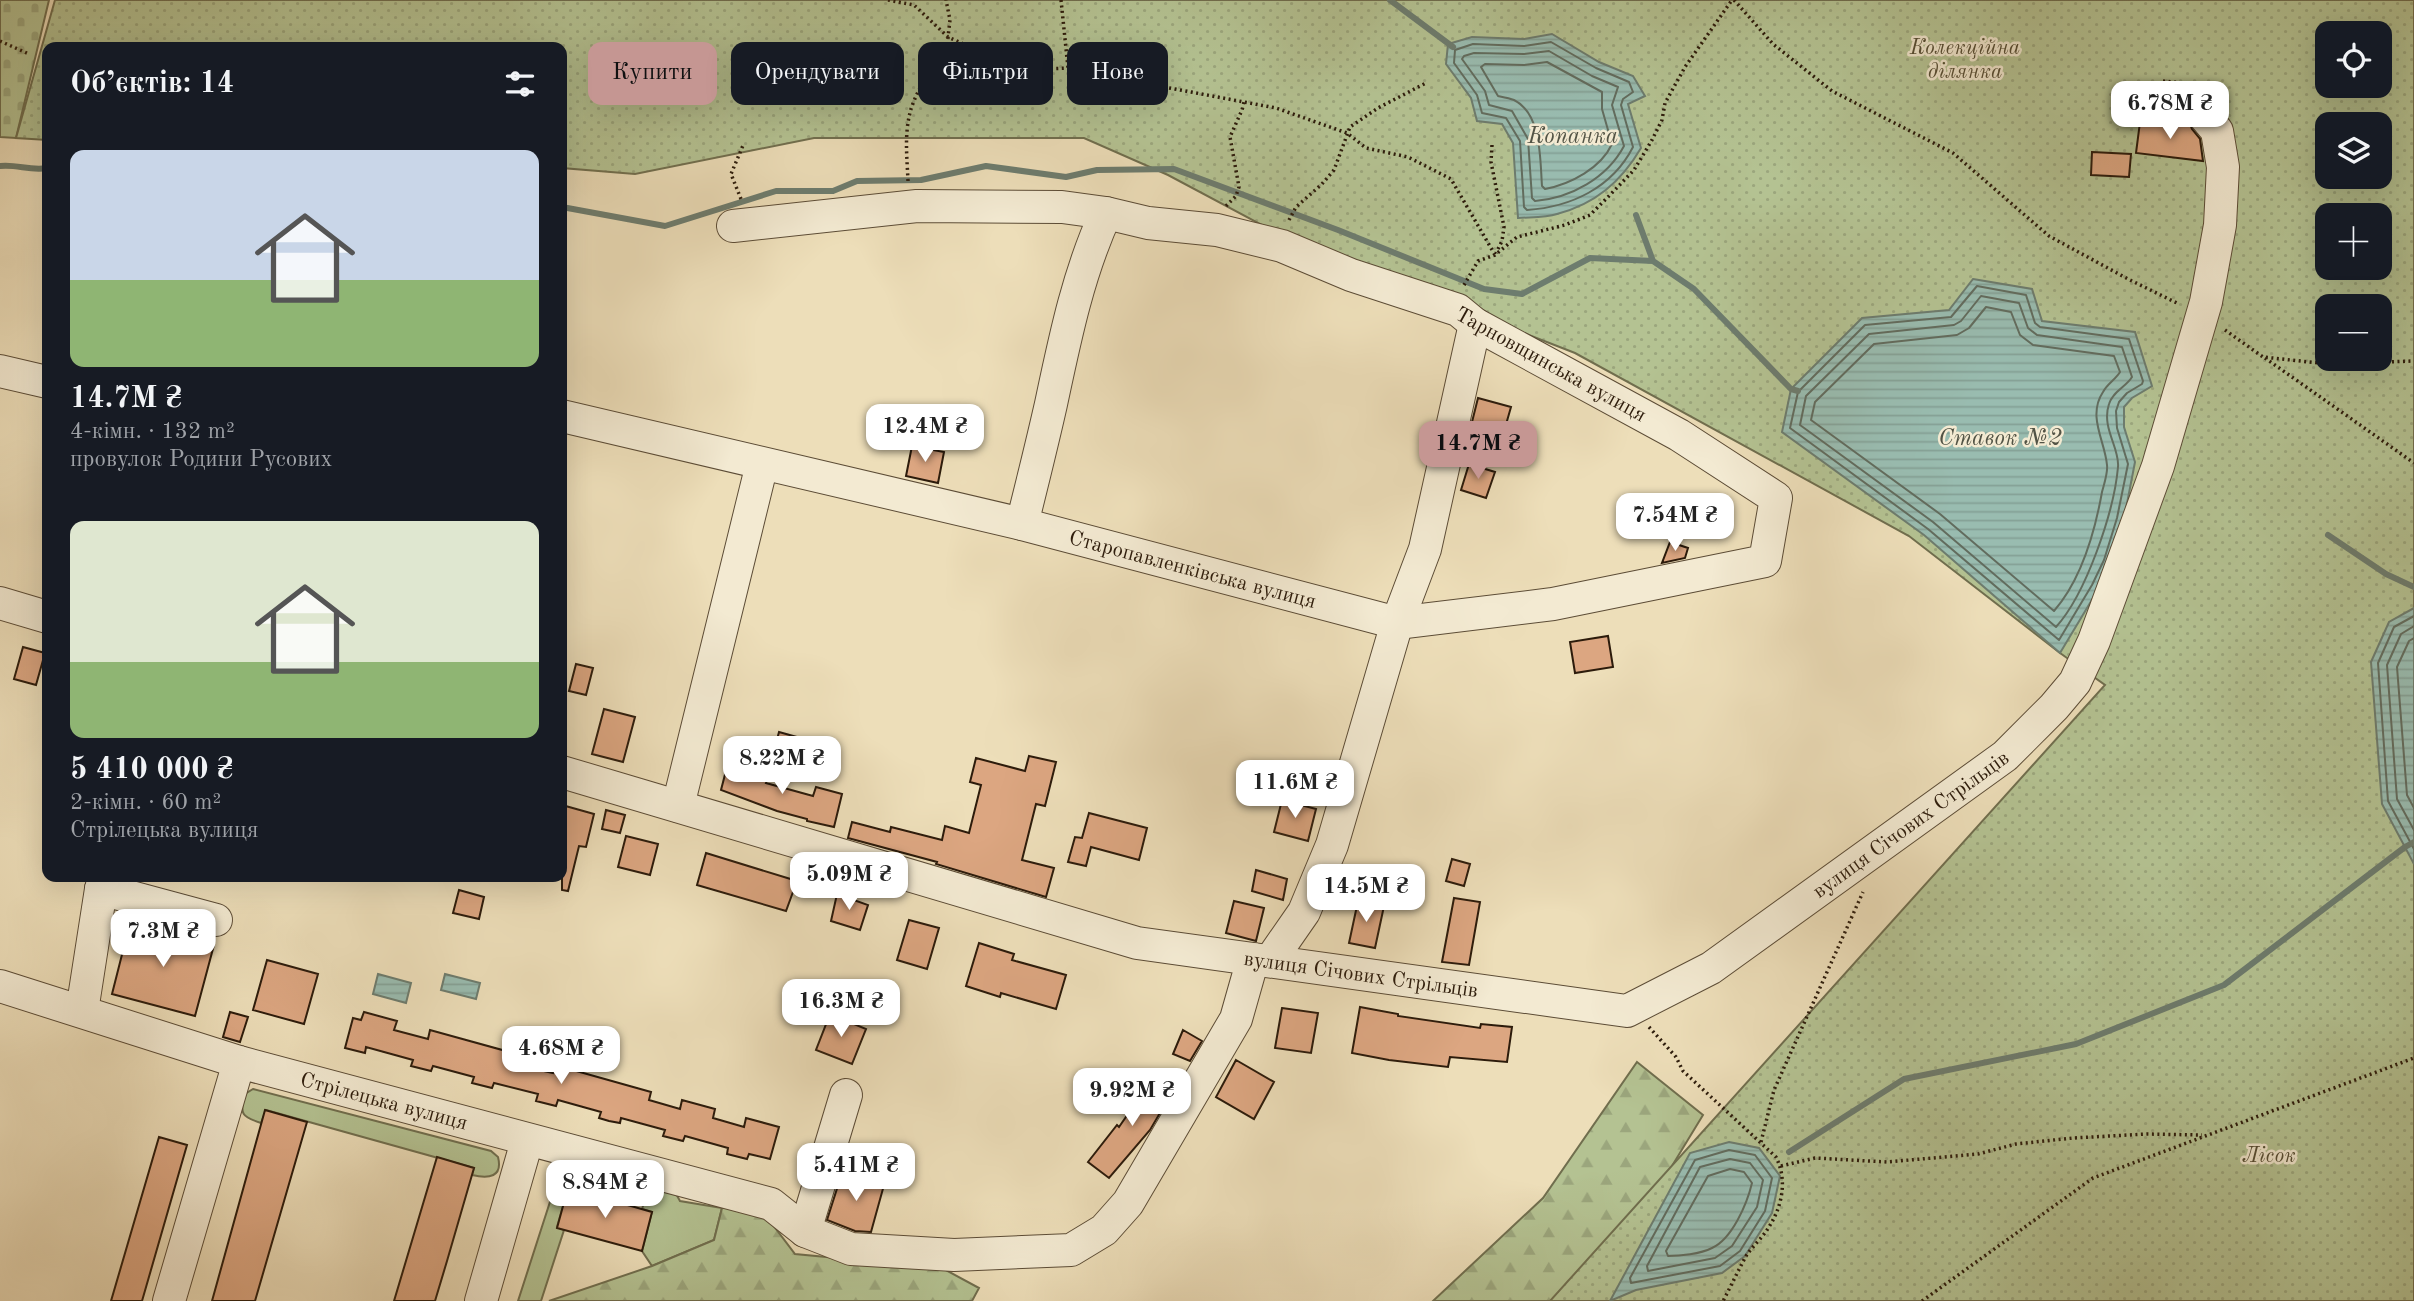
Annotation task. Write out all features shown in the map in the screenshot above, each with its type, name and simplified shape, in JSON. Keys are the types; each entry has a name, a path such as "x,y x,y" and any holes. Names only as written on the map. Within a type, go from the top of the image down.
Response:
{"street":[{"name":"вулиця Січових Стрільців","path":"567,773 1137,943 1627,1011 1711,968 2005,756 2075,682 2094,641 2158,467 2203,315 2220,225 2223,167 2217,131 2197,109"},
{"name":"Тарновщинська вулиця","path":"737,212 917,206 1062,207 1106,213 1148,223 1217,230 1282,246 1351,275 1458,310 1475,324 1679,435 1776,498"},
{"path":"1022,524 1074,299 1091,244 1106,213"},
{"path":"846,1096 806,1231 851,1249 954,1255 1071,1250 1104,1230 1128,1203 1236,1019 1262,960 1304,912 1332,845 1397,623 1425,549 1475,324"},
{"path":"0,371 42,381"},
{"name":"Старопавленківська вулиця","path":"567,417 1022,524 1397,623 1553,604 1765,561 1776,498"},
{"path":"678,806 762,464"},
{"path":"0,603 42,616"},
{"path":"82,1012 103,883 216,920"},
{"name":"Стрілецька вулиця","path":"0,986 239,1062 771,1204 806,1231"},
{"path":"169,1301 239,1062"},
{"path":"481,1301 527,1140"}],"path":[{"path":"888,0 914,5 948,37 981,52 1044,69 1067,68"},
{"path":"908,177 905,134 911,107 926,79 942,64 949,50 950,20 946,0"},
{"path":"1061,0 1067,58"},
{"path":"1464,286 1478,261 1495,255 1517,237 1590,215 1634,170 1662,120 1665,103 1685,67 1733,0 1773,44 1832,91 1953,153 2049,236 2128,279 2203,315 2414,463"},
{"path":"0,41 29,54"},
{"path":"2163,81 2182,83 2197,109"},
{"path":"1289,220 1296,207 1334,170 1350,127 1378,108 1426,83"},
{"path":"1168,88 1276,108 1347,133 1366,148 1408,157 1451,179 1495,255"},
{"path":"1236,196 1239,187 1230,137 1244,102"},
{"path":"737,212 731,174 744,143"},
{"path":"1492,145 1491,162 1504,227 1502,241 1495,255"},
{"path":"2263,357 2328,364 2414,361"},
{"path":"1761,1142 1774,1090 1863,891"},
{"path":"1627,1011 1652,1030 1676,1057 1683,1071 1761,1142 1781,1166 1784,1187 1778,1208 1768,1230 1748,1254 1723,1301"},
{"path":"1922,1301 2092,1178 2414,1058"},
{"path":"1781,1166 1815,1158 1887,1162 1978,1154 2016,1144 2073,1138 2147,1134 2206,1135"}],"green space":[{"path":"0,0 49,0 16,138 0,137"},
{"path":"55,0 2414,0 2414,1301 1550,1301 2105,685 1909,536 1575,353 1305,248 1168,175 1084,138 814,138 635,174 567,168 567,42 43,42"},
{"path":"42,46 42,140 16,138"},
{"path":"1637,1062 1703,1115 1587,1301 1433,1301 1543,1198"},
{"path":"253,1089 491,1151 498,1157 498,1169 489,1176 472,1175 474,1168 266,1110 261,1123 250,1119 242,1110 245,1094"},
{"path":"577,1169 584,1173 587,1179 586,1193 568,1189 557,1227 564,1230 541,1301 518,1301 558,1177 565,1170"},
{"path":"664,1188 675,1192 680,1201 722,1208 714,1240 652,1266 642,1251 652,1212 642,1209 649,1194"},
{"path":"771,1204 767,1217 795,1254 942,1268 979,1288 972,1301 549,1301 652,1266 714,1240 722,1208"}],"water":[{"name":"Копанка","path":"1552,34 1599,62 1633,76 1645,96 1628,104 1641,148 1616,181 1595,198 1571,210 1552,215 1518,218 1513,143 1502,124 1477,121 1471,98 1446,64 1448,44 1472,37 1524,39"},
{"name":"Ставок №2","path":"1973,279 2032,289 2042,321 2135,332 2152,386 2132,398 2124,407 2124,427 2135,462 2124,519 2099,588 2060,653 1924,535 1782,432 1791,389 1862,318 1949,310"},
{"path":"2414,608 2414,864 2382,804 2371,662 2389,622"},
{"path":"378,974 411,983 406,1003 373,994"},
{"path":"445,974 480,983 476,999 441,990"},
{"path":"1729,1142 1759,1148 1780,1176 1772,1213 1745,1256 1722,1273 1636,1290 1610,1301 1690,1153"}],"building":[{"path":"2176,118 2188,119 2200,139 2203,161 2136,153 2140,122 2175,126"},
{"path":"2092,152 2131,154 2129,177 2091,175"},
{"path":"1478,398 1511,407 1503,435 1471,426"},
{"path":"912,446 944,452 938,483 906,476"},
{"path":"1469,464 1495,472 1486,498 1461,490"},
{"path":"1670,542 1688,548 1685,558 1662,563"},
{"path":"1608,636 1613,667 1575,673 1570,642"},
{"path":"23,647 42,652 36,685 14,679"},
{"path":"576,664 593,668 586,695 569,691"},
{"path":"604,709 635,717 623,762 592,754"},
{"path":"779,732 811,741 806,760 774,751"},
{"path":"1029,756 1056,762 1045,806 1036,804 1022,860 1054,868 1046,897 936,864 937,862 848,838 852,822 890,832 891,827 942,840 945,826 969,833 981,785 970,782 976,758 1025,771"},
{"path":"728,763 769,776 766,783 813,796 816,787 842,794 834,827 807,821 721,790"},
{"path":"1282,800 1316,809 1308,841 1274,832"},
{"path":"567,806 594,814 586,847 579,846 568,891 562,890 562,882 567,882"},
{"path":"606,810 625,815 620,833 602,829"},
{"path":"1089,813 1147,828 1139,860 1091,847 1086,866 1068,862 1075,837 1082,838"},
{"path":"626,836 658,844 650,875 618,867"},
{"path":"706,853 797,881 786,911 697,885"},
{"path":"1452,859 1470,864 1464,886 1446,881"},
{"path":"1256,870 1287,879 1283,900 1252,891"},
{"path":"459,890 484,897 479,919 453,913"},
{"path":"837,894 868,905 860,930 831,921"},
{"path":"1454,898 1480,902 1469,965 1442,962"},
{"path":"1234,901 1264,908 1256,941 1226,933"},
{"path":"1358,901 1384,906 1375,948 1349,943"},
{"path":"909,920 939,928 927,969 897,960"},
{"path":"130,923 214,945 195,1016 112,994"},
{"path":"979,943 1014,954 1012,960 1066,975 1056,1009 1001,993 1000,997 966,986"},
{"path":"267,960 318,974 304,1024 253,1010"},
{"path":"1360,1007 1398,1016 1480,1028 1481,1024 1512,1027 1507,1062 1450,1057 1448,1067 1352,1053"},
{"path":"1282,1008 1318,1013 1311,1053 1275,1048"},
{"path":"230,1012 248,1017 240,1042 223,1037"},
{"path":"364,1012 397,1021 394,1030 428,1039 430,1030 524,1056 521,1066 553,1073 555,1065 651,1092 649,1100 680,1109 682,1100 715,1109 713,1118 744,1127 746,1118 779,1127 770,1159 749,1154 747,1159 727,1154 728,1148 685,1136 683,1141 663,1136 665,1130 621,1118 620,1123 609,1121 599,1118 601,1112 558,1100 556,1106 536,1101 538,1094 494,1083 492,1088 472,1083 474,1077 433,1066 431,1071 411,1066 413,1060 366,1047 365,1053 345,1048 353,1018 361,1020"},
{"path":"830,1014 866,1029 852,1064 816,1050"},
{"path":"1183,1030 1202,1041 1190,1061 1173,1054"},
{"path":"1236,1060 1274,1082 1254,1119 1216,1097"},
{"path":"1155,1075 1174,1089 1150,1130 1109,1178 1088,1162 1117,1125 1119,1127"},
{"path":"265,1110 307,1122 255,1301 212,1301"},
{"path":"159,1137 187,1145 142,1301 111,1301"},
{"path":"437,1157 474,1168 447,1261 435,1301 394,1301"},
{"path":"842,1173 884,1185 871,1232 855,1231 827,1220"},
{"path":"568,1188 652,1212 642,1251 557,1228"}],"waterway":[{"path":"1390,0 1453,47"},
{"path":"0,166 42,168"},
{"path":"567,208 665,226 776,191 833,191 857,181 921,180 986,166 1066,177 1097,170 1174,169 1338,230 1484,289 1522,294 1590,258 1653,261 1694,289 1791,389 1798,391"},
{"path":"1636,215 1653,261"},
{"path":"2328,535 2386,574 2414,587"},
{"path":"1789,1152 1904,1079 2076,1044 2224,985 2414,842"}],"park label":[{"name":"Колекційна ділянка","path":"1965,59"},
{"name":"Лісок","path":"2269,1155"}]}
